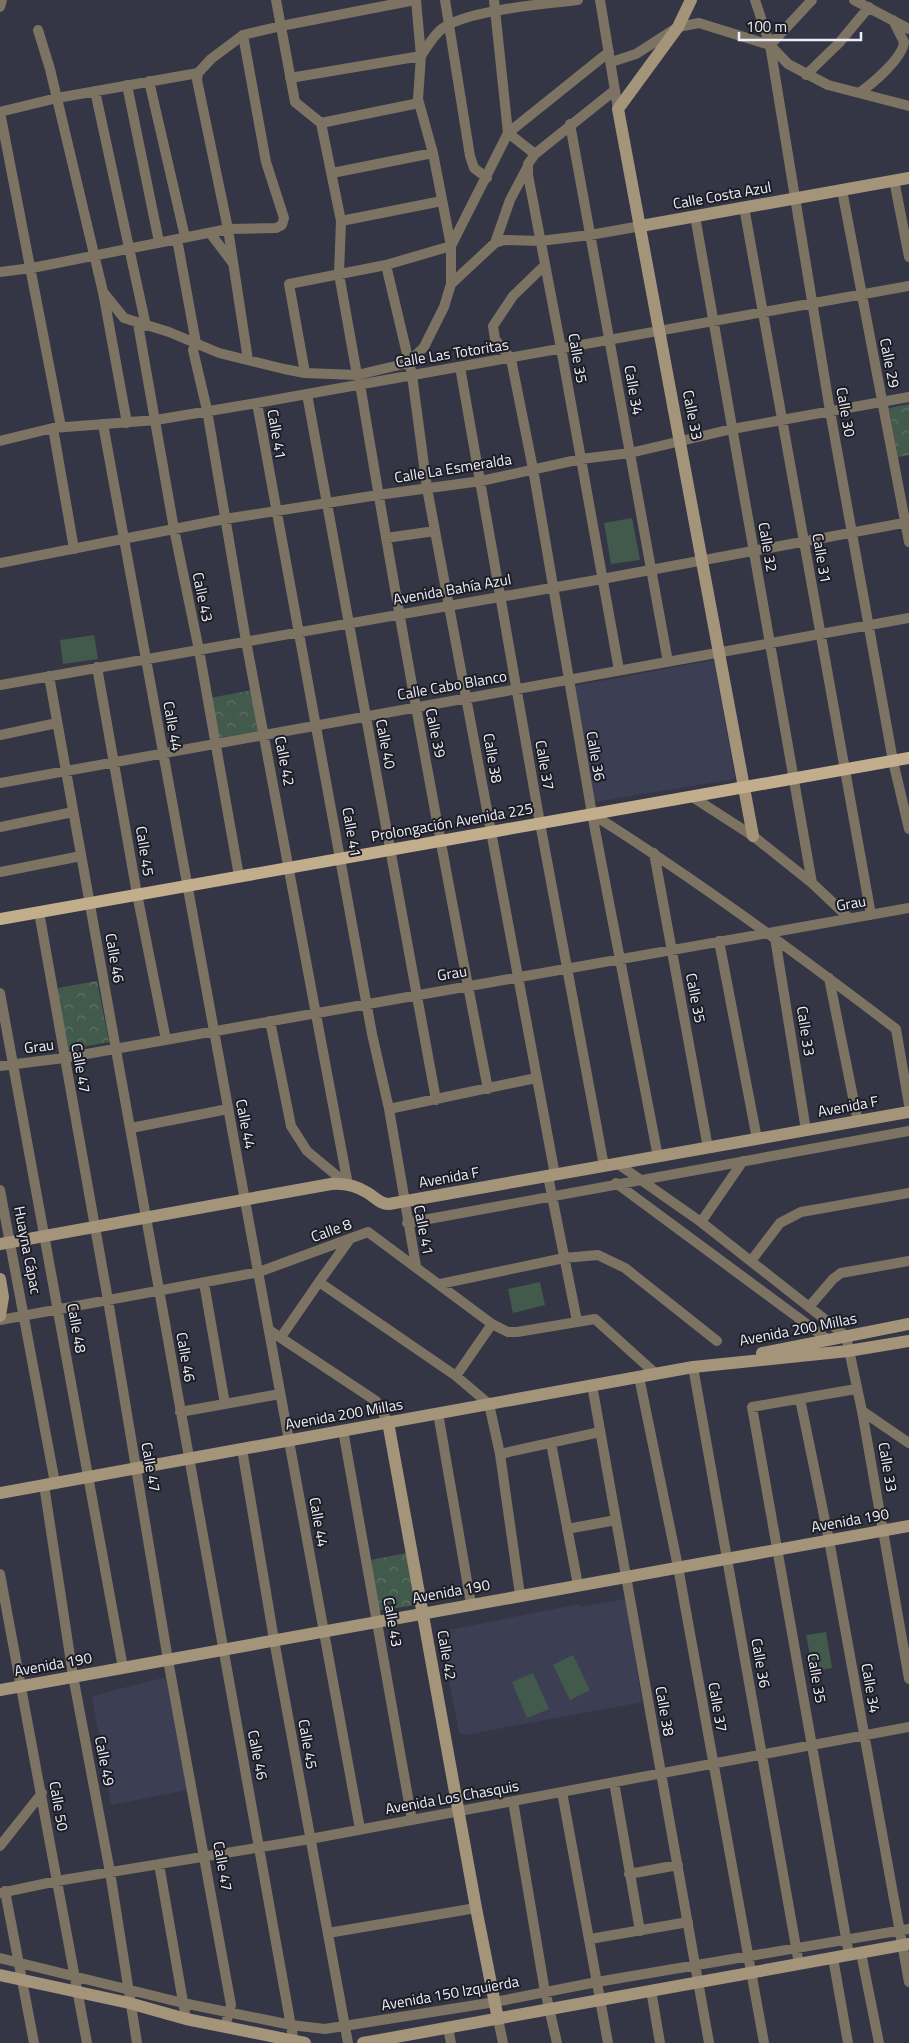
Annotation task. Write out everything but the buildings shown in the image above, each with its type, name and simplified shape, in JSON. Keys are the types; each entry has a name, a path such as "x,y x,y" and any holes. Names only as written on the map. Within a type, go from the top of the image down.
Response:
{"main road":[{"name":"Prolongación Avenida 225","path":"0,919 288,866 909,758"}],"street":[{"path":"0,8 2,0"},
{"path":"276,0 295,102 321,123 419,104"},
{"path":"74,550 32,268 0,112 57,98 198,73 211,59 243,35 415,0 421,56 419,104 433,153 450,246 451,284 444,307 424,347 408,363 358,379 305,373 219,354 196,343 124,318 103,292"},
{"path":"445,0 470,156 474,168 487,178"},
{"path":"494,0 508,133 535,154"},
{"path":"290,78 421,56 441,29 456,20 540,2 578,0"},
{"name":"Calle 33","path":"600,0 618,109 682,442 718,653 753,836"},
{"path":"618,109 678,27 691,0"},
{"name":"Calle 30","path":"755,0 770,45 830,411 893,761 909,829"},
{"path":"770,45 812,0"},
{"path":"854,0 909,29"},
{"path":"806,75 839,42 869,7"},
{"path":"859,94 877,81 906,48 903,38 892,20"},
{"path":"305,373 289,284 386,265 450,246 487,178 508,133 610,57 636,54 678,27 699,23 770,45 788,64 828,85 909,106"},
{"path":"38,30 57,98 103,292 127,423"},
{"path":"0,272 32,268 228,229 276,228 282,225 284,218 266,162 243,35"},
{"path":"198,73 228,229 248,360"},
{"name":"Calle 42","path":"149,81 181,238 196,343 193,350 207,410 246,641 348,1185"},
{"path":"126,85 159,242"},
{"path":"451,284 496,243 510,200 535,154 570,124 615,90"},
{"name":"Calle 43","path":"95,91 130,248 174,529 199,650 214,744 239,876"},
{"name":"Calle 39","path":"321,123 341,221 339,274 415,706 430,774 439,841 488,1088"},
{"name":"Calle 34","path":"570,124 668,662"},
{"path":"332,173 433,153"},
{"name":"Calle 35","path":"528,164 528,175 619,670"},
{"name":"Calle Costa Azul","path":"496,243 510,239 540,241 590,235 909,178"},
{"path":"894,180 909,257"},
{"name":"Calle 29","path":"842,190 907,523 909,542"},
{"path":"341,221 442,201"},
{"name":"Calle 31","path":"744,207 871,914"},
{"name":"Calle 32","path":"695,216 812,883"},
{"path":"210,232 234,265"},
{"name":"Calle 38","path":"386,265 412,375 427,488 536,1078 551,1176 551,1195 577,1321"},
{"path":"510,359 495,339 493,326 513,296 545,265"},
{"name":"Calle Las Totoritas","path":"0,441 56,428 156,420 256,403 308,394 358,379 412,375 510,359 610,339 909,286"},
{"name":"Calle 36","path":"510,359 533,469 592,814 658,1157"},
{"name":"Calle 37","path":"460,367 481,481 499,596 604,1166"},
{"name":"Calle 40","path":"308,394 326,502 392,849 436,1100"},
{"name":"Calle La Esmeralda","path":"0,563 276,510 481,481 581,459 630,453 682,442 732,428 909,397"},
{"name":"Calle 41","path":"256,403 317,725 367,1004 389,1109 416,1266"},
{"name":"Calle 44","path":"103,424 360,1829"},
{"name":"Avenida Bahía Azul","path":"0,684 449,604 602,579 907,523"},
{"path":"386,538 435,531"},
{"name":"Calle Cabo Blanco","path":"0,783 415,706 909,618"},
{"name":"Calle 45","path":"97,667 137,894 166,1040"},
{"name":"Calle 46","path":"49,676 291,2025 298,2042"},
{"path":"0,735 57,723"},
{"path":"691,796 753,836 812,883 849,918"},
{"path":"0,827 73,812"},
{"path":"592,814 654,853 771,935 896,1029 909,1105"},
{"name":"Calle 35","path":"654,853 708,1148"},
{"path":"0,872 81,856"},
{"name":"Grau","path":"0,1066 116,1049 417,994 719,942 771,935 849,918 909,908"},
{"name":"Calle 47","path":"39,912 108,1300 168,1660 206,1856 231,2004 225,2027"},
{"name":"Calle 33","path":"771,935 806,1130"},
{"path":"719,942 758,1139"},
{"path":"829,978 858,1122"},
{"name":"Calle 48","path":"0,993 123,1668"},
{"path":"270,1022 291,1126 307,1151 348,1185"},
{"path":"389,1109 536,1078"},
{"path":"131,1128 228,1109"},
{"name":"Avenida F","path":"4,1243 331,1184 348,1185 361,1189 383,1204 404,1201 909,1112"},
{"path":"408,1223 616,1183 909,1131"},
{"path":"701,1222 743,1161"},
{"path":"618,1164 701,1222 846,1336"},
{"path":"616,1183 827,1339"},
{"name":"Huayna Cápac","path":"0,1190 4,1243 24,1316"},
{"path":"751,1261 780,1223 801,1212 909,1193"},
{"name":"Calle 8","path":"0,1320 259,1272 368,1232 492,1324 508,1332 595,1319 656,1374"},
{"path":"281,1338 351,1238"},
{"path":"440,1284 564,1258 598,1255 615,1262 717,1341"},
{"path":"809,1307 833,1279 841,1274 909,1261"},
{"path":"0,1279 3,1297 0,1316"},
{"path":"319,1282 456,1376 488,1404 500,1454 520,1595"},
{"path":"204,1283 225,1404"},
{"name":"Calle 49","path":"24,1316 50,1484 74,1676 110,1872 137,2043"},
{"path":"456,1376 492,1324"},
{"name":"Avenida 200 Millas","path":"0,1493 656,1374 909,1324"},
{"name":"Calle 42","path":"269,1330 376,1401 388,1422 458,1811 503,2043"},
{"name":"Calle 33","path":"846,1336 862,1411 909,1679"},
{"name":"Avenida 200 Millas","path":"693,1367 848,1351 909,1341"},
{"name":"Calle 36","path":"693,1367 799,1964"},
{"name":"Calle 37","path":"639,1376 678,1567 764,2043"},
{"name":"Calle 38","path":"592,1385 709,2043"},
{"path":"800,1399 856,1389"},
{"path":"180,1412 280,1394"},
{"name":"Calle 34","path":"800,1399 829,1540 865,1735 898,1931 905,1945 909,1982"},
{"name":"Calle 35","path":"800,1399 752,1407 779,1549 846,1941 855,1954 878,2043"},
{"path":"862,1411 909,1443"},
{"path":"438,1413 471,1604"},
{"name":"Calle 43","path":"344,1430 412,1820"},
{"path":"500,1454 600,1432"},
{"path":"551,1443 578,1585"},
{"name":"Calle 45","path":"242,1449 274,1640 348,2043"},
{"path":"567,1529 616,1520"},
{"name":"Avenida 190","path":"0,1690 909,1526"},
{"name":"Calle 50","path":"0,1574 87,2043"},
{"name":"Avenida Los Chasquis","path":"2,1892 57,1880 206,1856 260,1845 310,1839 909,1727"},
{"path":"614,1782 640,1930"},
{"path":"562,1792 608,2043"},
{"path":"0,1845 42,1793"},
{"path":"512,1801 557,2043"},
{"path":"159,1864 186,2019"},
{"path":"630,1874 678,1865"},
{"path":"2,1892 19,1962 34,2043"},
{"path":"328,1933 476,1908"},
{"path":"590,1940 688,1922"},
{"name":"Avenida 150 Izquierda","path":"0,1958 183,2003 291,2025 325,2029 345,2028 597,1982 909,1929"},
{"path":"363,2043 400,2040 448,2028 600,1999 905,1945"},
{"path":"833,1958 848,2043"},
{"path":"0,1975 130,2003 186,2019 298,2042"},
{"path":"651,1990 660,2043"},
{"path":"448,2028 451,2043"}],"shaded area":[{"path":"714,660 735,779 595,802 574,686"},
{"path":"626,1599 642,1702 465,1735 459,1732 441,1638 443,1631 579,1604 580,1607"},
{"path":"166,1677 187,1790 111,1805 92,1696"}],"green space":[{"path":"909,404 909,455 898,457 889,408"},
{"path":"632,518 640,560 611,564 604,523"},
{"path":"94,635 98,659 63,664 60,640"},
{"path":"252,690 259,731 217,738 210,698"},
{"path":"97,981 109,1042 67,1050 58,988"},
{"path":"540,1282 545,1305 513,1313 508,1289"},
{"path":"406,1553 415,1605 378,1611 371,1560"},
{"path":"826,1632 832,1668 813,1671 806,1635"},
{"path":"573,1655 590,1690 570,1700 553,1665"},
{"path":"533,1673 549,1709 527,1718 512,1682"}]}
